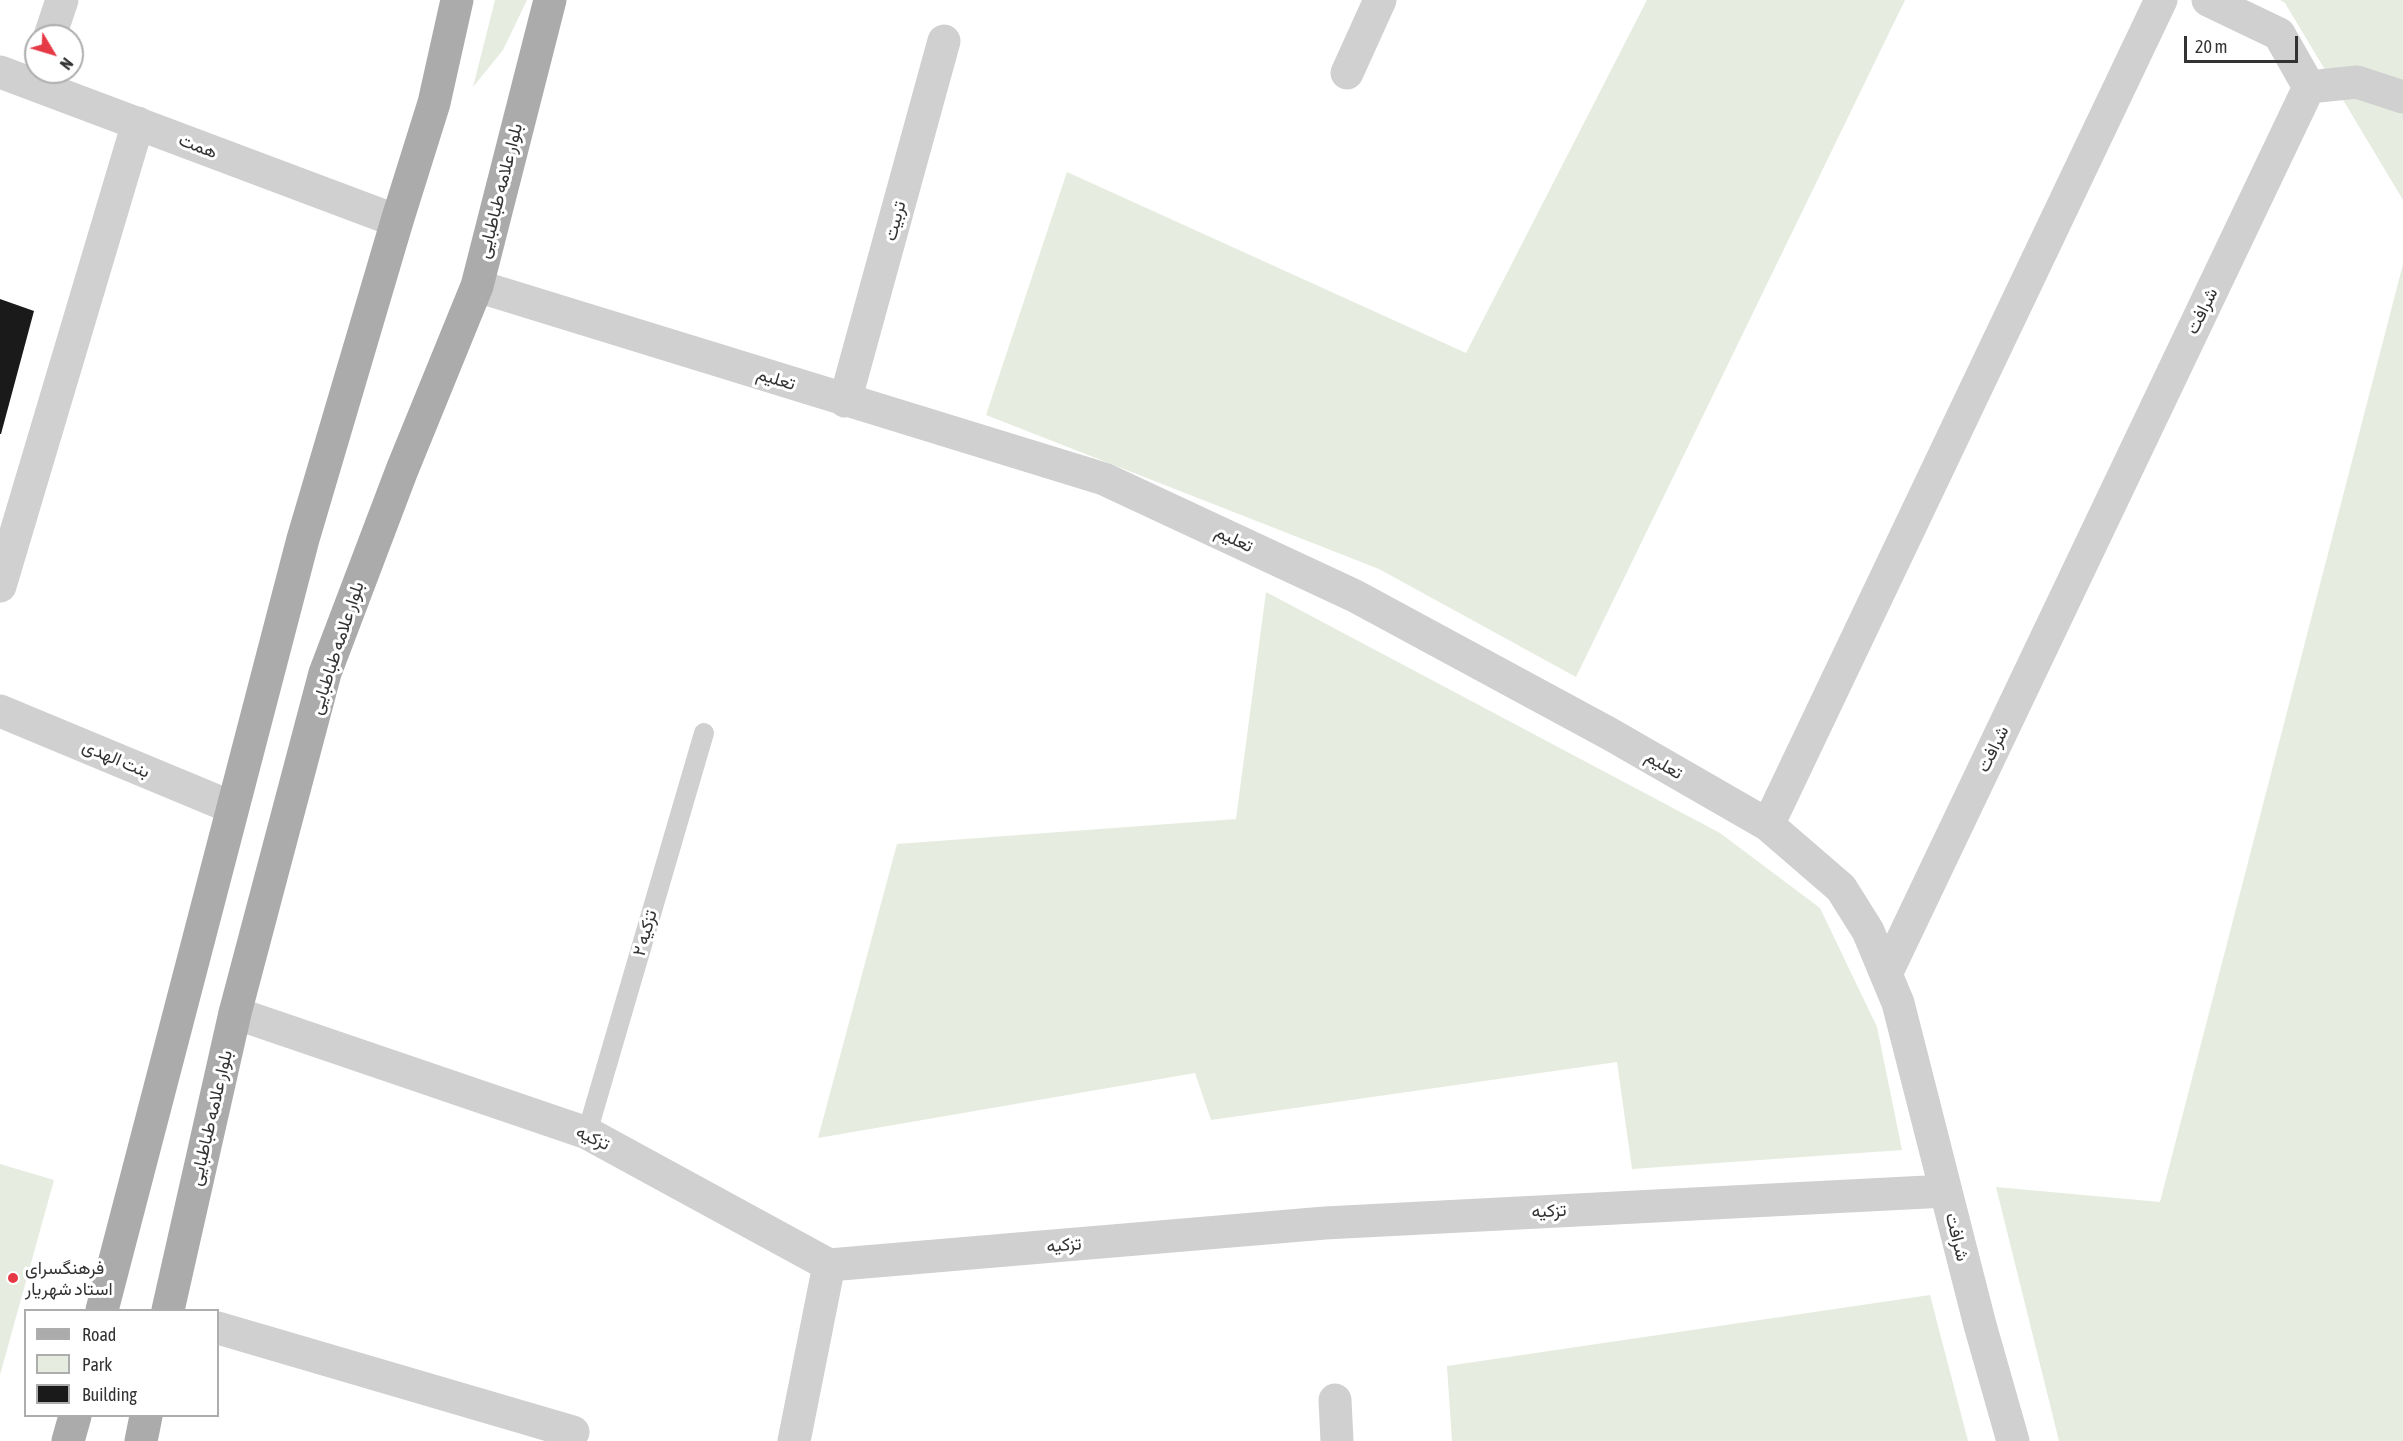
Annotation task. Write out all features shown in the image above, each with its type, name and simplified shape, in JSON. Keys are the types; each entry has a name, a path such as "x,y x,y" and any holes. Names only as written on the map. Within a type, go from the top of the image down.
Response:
{"main road":[{"path":"103,1309 231,807 303,539 434,103 457,0"},
{"name":"بلوار علامه طباطبایی","path":"168,1309 235,1013 325,673 398,480 477,286 550,0"},
{"path":"68,1441 75,1417"},
{"path":"141,1441 146,1417"}],"street":[{"path":"54,24 62,0"},
{"path":"1347,73 1380,0"},
{"path":"1768,825 2161,0"},
{"path":"2208,0 2280,34 2308,87 2356,82 2403,97"},
{"name":"تربیت","path":"845,401 944,40"},
{"name":"همت","path":"0,72 24,76"},
{"name":"همت","path":"50,84 138,123 397,221"},
{"name":"شرافت","path":"2013,1441 1980,1324 1898,1003 1886,974 2308,87"},
{"path":"0,586 138,123"},
{"name":"تعلیم","path":"477,286 1104,479 1355,596 1610,734 1768,825 1841,888 1869,931 1886,974"},
{"name":"بنت الهدی","path":"0,711 231,807"},
{"name":"تزکیه","path":"235,1013 587,1133 829,1265 1325,1223 1946,1191"},
{"path":"794,1441 829,1265"},
{"path":"219,1328 573,1432"},
{"path":"1335,1400 1337,1441"}],"lane":[{"name":"تزکیه ۲","path":"587,1133 704,733"}],"green space":[{"path":"495,0 527,0 503,50 473,87"},
{"path":"1647,0 1905,0 1576,677 1379,569 986,415 1067,172 1466,353"},
{"path":"2280,0 2403,0 2403,200 2285,3"},
{"path":"2403,264 2403,1441 2059,1441 1996,1187 2160,1202"},
{"path":"1266,592 1720,833 1820,908 1877,1027 1902,1150 1632,1169 1617,1062 1211,1120 1195,1073 818,1138 897,844 1236,819"},
{"name":"فرهنگسرای استاد شهریار","path":"0,1164 54,1180 0,1375"},
{"path":"1930,1295 1968,1441 1452,1441 1447,1366"}],"building":[{"path":"0,299 34,311 1,434 0,434"}],"place":[{"name":"فرهنگسرای استاد شهریار","path":"13,1278"}]}
